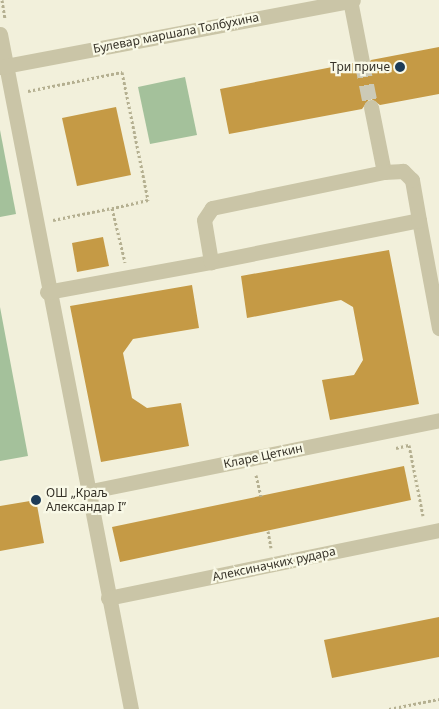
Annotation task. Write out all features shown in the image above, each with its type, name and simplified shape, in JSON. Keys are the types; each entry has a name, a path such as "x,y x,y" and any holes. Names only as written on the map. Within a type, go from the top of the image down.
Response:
{"street":[{"path":"352,0 362,62"},
{"name":"Булевар маршала Толбухина","path":"3,66 352,0"},
{"path":"0,34 3,66 86,492 131,709"},
{"path":"371,107 384,172"},
{"path":"211,262 204,220 212,208 384,172 408,174 419,220 439,328"},
{"path":"47,292 211,262 419,220"},
{"name":"Кларе Цеткин","path":"86,492 439,420"},
{"name":"Алексиначких рудара","path":"108,598 439,530"}],"path":[{"path":"26,100 25,91 122,72 148,200 52,221 50,211"},
{"path":"112,208 128,277"},
{"path":"390,449 409,445 425,516 415,518"},
{"path":"247,477 266,473"},
{"path":"256,475 260,496"},
{"path":"268,531 271,548"},
{"path":"262,550 281,546"},
{"path":"389,709 439,699"}],"green space":[{"path":"185,77 197,135 150,144 138,87"},
{"path":"0,130 16,214 0,217"},
{"path":"0,307 28,456 0,461"}],"building":[{"path":"439,47 439,94 380,105 370,98 362,109 229,134 220,89 353,63 363,71 371,60"},
{"path":"116,107 131,175 77,186 62,118"},
{"path":"103,237 109,266 77,272 72,243"},
{"path":"389,250 419,404 330,420 322,380 354,375 363,360 353,307 341,300 247,318 241,276"},
{"path":"192,285 199,328 133,339 123,353 132,398 147,408 181,403 189,446 101,462 70,306"},
{"path":"404,466 411,500 120,562 112,527"},
{"path":"36,500 44,543 0,551 0,506"},
{"path":"439,617 439,657 332,678 324,640"}],"tunnel":[{"path":"362,62 371,107"}],"place":[{"name":"Три приче","path":"400,67"},
{"name":"ОШ „Краљ Александар I”","path":"36,500"}]}
